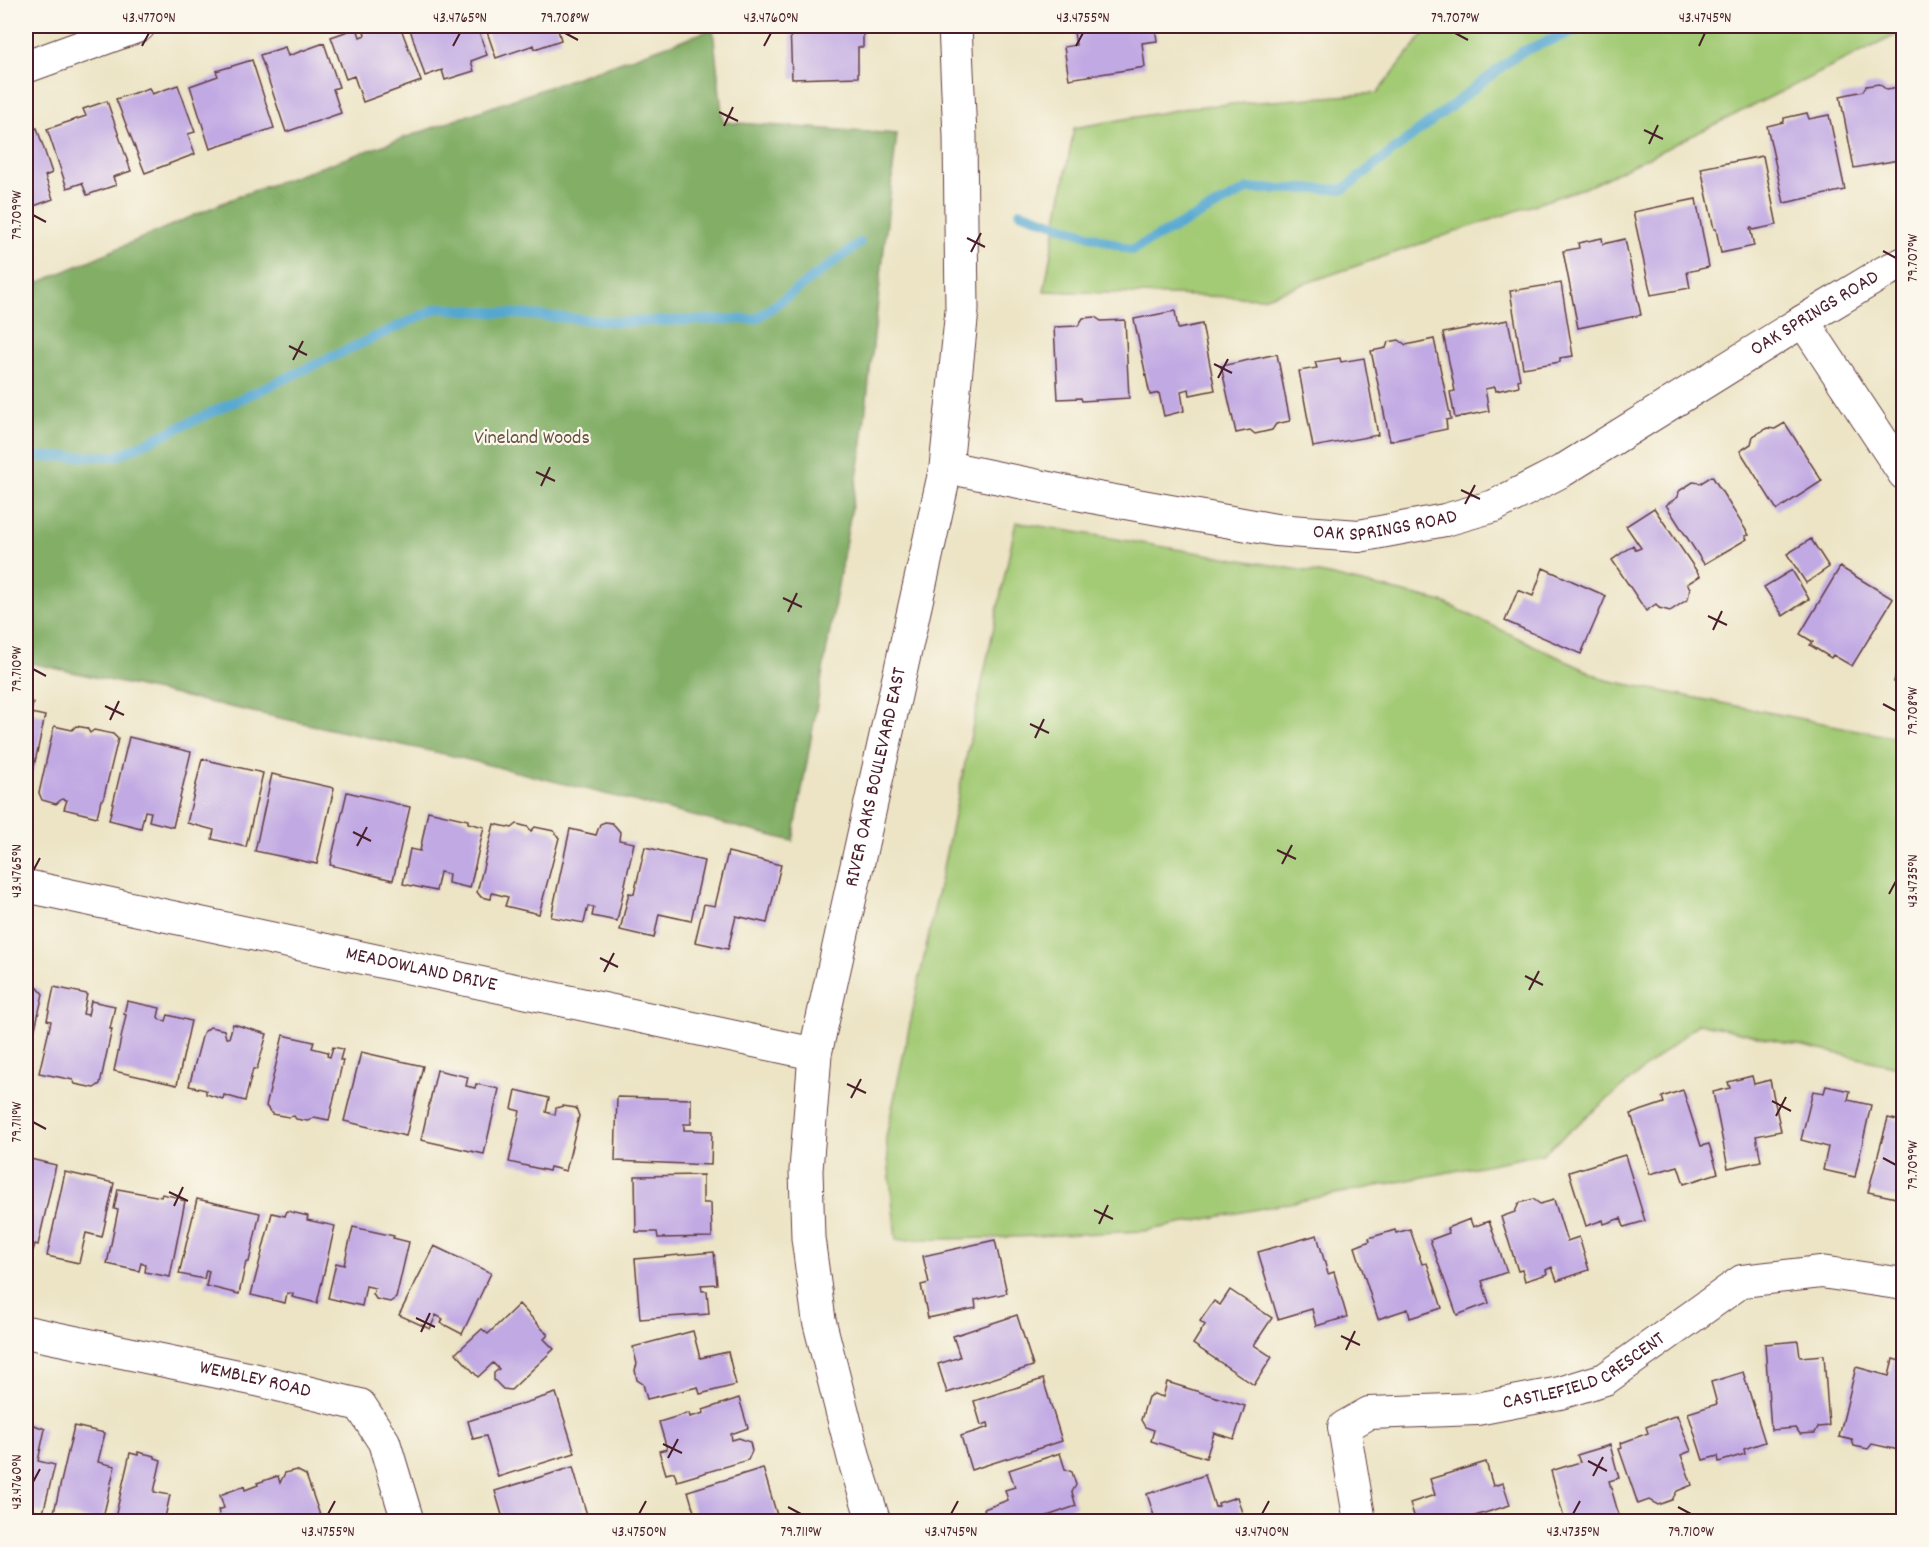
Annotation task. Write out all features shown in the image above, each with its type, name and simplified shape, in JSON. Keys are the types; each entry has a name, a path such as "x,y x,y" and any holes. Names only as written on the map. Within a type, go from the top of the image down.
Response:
{"street":[{"path":"26,67 139,26"},
{"name":"RIVER OAKS BOULEVARD EAST","path":"874,1521 855,1462 819,1320 808,1238 806,1170 814,1054 946,467 962,310 956,26"},
{"name":"OAK SPRINGS ROAD","path":"946,467 1092,497 1276,530 1359,536 1445,520 1494,506 1562,471 1803,321 1886,271 1904,263"},
{"path":"1803,321 1904,474"},
{"name":"MEADOWLAND DRIVE","path":"26,886 814,1054"},
{"name":"CASTLEFIELD CRESCENT","path":"1359,1521 1344,1427 1369,1413 1477,1409 1560,1393 1605,1379 1742,1281 1821,1272 1904,1284"},
{"name":"WEMBLEY ROAD","path":"26,1332 257,1380 360,1405 384,1442 408,1521"}],"green space":[{"path":"1430,26 1903,26 1904,31 1592,185 1263,298 1044,291 1074,128 1193,107 1377,93"},
{"name":"Vineland Woods","path":"713,29 723,122 897,134 860,460 793,841 453,756 26,662 26,288 239,196"},
{"path":"1016,522 1324,574 1443,602 1606,680 1903,739 1903,1068 1699,1023 1542,1154 1144,1231 896,1240 886,1137"}],"building":[{"path":"400,26 421,81 363,102 354,76 346,79 331,37 357,28 360,37 365,35 363,27"},
{"path":"409,26 477,26 487,55 471,61 474,71 445,80 442,70 425,76"},
{"path":"485,26 557,26 561,40 535,49 534,45 496,58"},
{"path":"790,26 863,26 863,47 858,47 858,77 792,79"},
{"path":"1073,26 1155,26 1157,41 1142,43 1145,67 1069,79 1064,47 1076,45"},
{"path":"324,43 339,87 333,89 341,113 286,132 260,55 285,47 288,56"},
{"path":"252,60 274,128 210,149 190,86 218,76 216,71"},
{"path":"1879,84 1887,90 1904,87 1904,159 1854,168 1840,96 1863,91 1866,86"},
{"path":"178,85 195,132 188,134 195,154 145,173 116,99 149,88 152,94"},
{"path":"107,101 131,171 113,177 116,185 87,195 82,183 67,188 47,129 86,116 83,109"},
{"path":"1807,113 1809,119 1829,115 1845,190 1784,203 1767,126 1784,122 1784,118"},
{"path":"37,128 52,173 45,176 53,199 26,209 26,132"},
{"path":"1763,156 1777,225 1753,230 1750,228 1754,246 1721,253 1701,168"},
{"path":"1696,199 1709,267 1687,272 1690,288 1651,295 1633,212"},
{"path":"1602,238 1603,244 1625,239 1641,315 1578,328 1563,251 1579,248 1578,243"},
{"path":"1561,283 1573,356 1560,358 1560,362 1523,368 1510,291"},
{"path":"1175,311 1178,329 1202,324 1215,390 1190,395 1189,389 1181,391 1184,411 1164,416 1159,393 1150,395 1134,319"},
{"path":"1095,317 1101,321 1125,320 1129,398 1082,401 1081,398 1058,399 1054,327 1078,326 1083,318"},
{"path":"1508,320 1520,379 1518,380 1519,386 1496,391 1495,387 1485,389 1489,411 1455,418 1450,392 1455,391 1443,333"},
{"path":"1434,339 1451,419 1446,420 1447,429 1390,441 1371,351 1386,348 1388,342 1399,340 1406,345"},
{"path":"1277,354 1290,421 1276,424 1272,430 1255,434 1250,430 1236,433 1221,366"},
{"path":"1340,358 1341,362 1364,358 1378,435 1313,447 1299,371 1317,368 1315,362"},
{"path":"1785,423 1822,481 1777,510 1740,451 1751,444 1753,436 1767,428 1775,429"},
{"path":"1712,476 1749,535 1745,536 1747,539 1704,564 1666,505 1678,497 1679,491 1693,482 1701,483"},
{"path":"1654,508 1700,576 1687,584 1690,588 1688,599 1670,611 1659,608 1656,604 1646,611 1612,560 1633,545 1636,550 1641,548 1626,526"},
{"path":"1811,539 1829,567 1806,583 1787,554"},
{"path":"1840,567 1893,599 1852,666 1833,655 1831,658 1810,645 1813,642 1800,634"},
{"path":"1543,568 1606,596 1581,654 1505,621 1518,590 1533,596"},
{"path":"1792,570 1809,599 1783,616 1764,587"},
{"path":"1904,646 1904,684 1894,682"},
{"path":"26,697 33,703 31,713 45,716 28,794 26,793"},
{"path":"54,726 72,730 76,726 87,728 90,733 94,730 113,734 118,739 97,817 64,809 67,800 62,799 56,804 42,800 39,793"},
{"path":"129,737 191,752 173,827 149,821 151,812 145,811 141,828 109,820"},
{"path":"202,759 263,773 246,847 212,839 214,830 187,823"},
{"path":"272,774 334,788 317,864 255,851"},
{"path":"347,792 410,807 393,880 330,865"},
{"path":"428,811 468,820 468,823 484,827 470,888 448,883 449,874 440,872 436,891 403,884 410,849 420,851"},
{"path":"612,823 620,832 619,840 634,843 617,921 592,916 594,907 588,906 584,923 551,917 570,829 596,835 600,824"},
{"path":"494,824 512,828 517,824 528,827 531,831 535,827 554,831 559,838 539,914 505,906 508,897 492,893 491,899 481,897 477,892"},
{"path":"645,847 704,861 691,921 659,914 654,938 620,930 629,893 634,894"},
{"path":"728,852 781,865 767,923 736,916 728,949 695,942 704,904 715,906"},
{"path":"27,985 38,988 43,994 30,1050 26,1049"},
{"path":"54,987 87,994 83,1014 88,1015 91,1001 115,1006 100,1084 94,1088 75,1084 73,1080 39,1073 51,1021 47,1020"},
{"path":"127,1001 160,1008 158,1017 160,1020 166,1021 168,1015 191,1021 177,1085 114,1071"},
{"path":"233,1024 267,1034 257,1069 253,1069 245,1101 224,1095 223,1099 206,1094 206,1090 189,1086 203,1033 210,1027 224,1030 226,1038 229,1038"},
{"path":"283,1035 314,1042 312,1048 328,1052 327,1056 330,1057 333,1047 343,1049 340,1060 343,1060 329,1120 314,1117 308,1121 296,1119 294,1116 272,1114 266,1106"},
{"path":"361,1052 423,1066 406,1136 344,1121"},
{"path":"437,1070 468,1077 466,1086 475,1088 476,1084 499,1089 484,1154 421,1140"},
{"path":"1752,1076 1754,1084 1770,1080 1781,1131 1756,1136 1761,1161 1728,1168 1713,1092 1730,1088 1728,1082"},
{"path":"1826,1086 1850,1091 1848,1100 1871,1105 1855,1177 1823,1170 1828,1147 1801,1140 1813,1091 1824,1093"},
{"path":"516,1090 549,1098 546,1112 555,1115 556,1108 563,1106 576,1108 579,1116 566,1171 550,1167 549,1171 509,1162 520,1111 512,1109"},
{"path":"1683,1090 1701,1146 1709,1144 1718,1173 1684,1184 1678,1166 1650,1174 1631,1114 1664,1103 1662,1097"},
{"path":"617,1097 691,1099 691,1124 684,1124 684,1130 712,1131 711,1165 615,1161"},
{"path":"1888,1118 1901,1121 1904,1119 1904,1189 1901,1199 1868,1192"},
{"path":"1625,1155 1645,1221 1624,1227 1621,1218 1604,1224 1603,1220 1586,1226 1569,1172"},
{"path":"26,1158 56,1165 38,1245 35,1244 33,1251 26,1250"},
{"path":"65,1172 114,1183 102,1237 86,1233 79,1263 47,1256"},
{"path":"703,1175 703,1203 711,1203 712,1237 658,1238 657,1232 636,1232 635,1176"},
{"path":"118,1189 161,1197 162,1194 185,1201 170,1277 145,1272 146,1265 141,1263 139,1271 107,1264 118,1210 114,1209"},
{"path":"197,1199 260,1213 239,1294 206,1286 209,1271 206,1270 204,1279 179,1274"},
{"path":"1533,1199 1540,1204 1554,1200 1567,1241 1579,1237 1589,1270 1557,1281 1552,1267 1546,1270 1547,1274 1525,1281 1522,1270 1518,1271 1501,1217 1515,1212 1519,1203"},
{"path":"287,1211 308,1216 307,1220 335,1226 317,1303 292,1297 293,1294 287,1293 285,1303 251,1295 272,1213 285,1216"},
{"path":"1470,1219 1473,1227 1489,1221 1507,1272 1482,1281 1489,1303 1457,1315 1430,1240 1449,1233 1447,1228"},
{"path":"353,1227 394,1236 393,1238 409,1242 396,1298 390,1302 376,1299 373,1294 375,1288 366,1286 362,1306 328,1298 336,1263 344,1265"},
{"path":"1410,1229 1422,1264 1427,1263 1442,1308 1410,1318 1408,1309 1378,1319 1355,1247 1370,1241 1369,1238 1395,1230 1396,1233"},
{"path":"1317,1235 1328,1274 1334,1272 1347,1317 1316,1326 1312,1309 1278,1319 1258,1252"},
{"path":"995,1240 1007,1293 975,1300 976,1308 928,1318 921,1285 929,1283 923,1256"},
{"path":"434,1246 491,1273 462,1334 441,1323 443,1319 436,1315 430,1329 399,1315"},
{"path":"714,1252 717,1284 701,1285 702,1291 707,1291 709,1314 640,1319 635,1259"},
{"path":"1230,1290 1272,1318 1254,1345 1272,1357 1254,1385 1193,1344 1205,1325 1200,1321 1214,1301 1220,1305"},
{"path":"519,1304 548,1335 544,1339 554,1349 511,1390 503,1389 494,1380 494,1373 499,1369 493,1363 478,1377 456,1353 482,1329 488,1334"},
{"path":"1017,1315 1033,1366 947,1393 938,1364 960,1357 953,1336"},
{"path":"693,1331 700,1358 728,1352 736,1385 700,1394 698,1387 647,1399 643,1384 637,1380 635,1370 637,1364 633,1347"},
{"path":"1798,1341 1800,1357 1824,1355 1829,1426 1818,1427 1815,1433 1800,1434 1796,1428 1771,1430 1765,1344"},
{"path":"1893,1359 1904,1362 1904,1430 1899,1450 1872,1444 1868,1449 1854,1446 1852,1440 1839,1437 1856,1367 1889,1376"},
{"path":"1743,1372 1765,1442 1744,1449 1745,1454 1719,1462 1718,1456 1703,1460 1688,1413 1717,1404 1711,1382"},
{"path":"1043,1379 1062,1441 971,1470 961,1436 989,1427 988,1423 981,1425 974,1401"},
{"path":"1167,1382 1245,1406 1234,1439 1214,1433 1206,1458 1151,1441 1154,1430 1145,1427 1141,1420 1148,1397 1154,1394 1163,1397"},
{"path":"556,1393 575,1453 498,1477 486,1436 473,1439 468,1421"},
{"path":"739,1398 748,1428 731,1434 732,1440 739,1438 750,1442 752,1451 748,1460 677,1481 674,1472 666,1474 659,1451 667,1449 659,1422 689,1413 690,1417 704,1413 703,1410"},
{"path":"1677,1415 1691,1451 1681,1455 1692,1485 1677,1491 1672,1500 1658,1505 1649,1500 1638,1504 1619,1449 1622,1448 1621,1443 1648,1433 1646,1427"},
{"path":"26,1422 45,1429 38,1461 55,1465 43,1513 26,1509"},
{"path":"74,1426 105,1433 98,1462 115,1466 102,1522 54,1512"},
{"path":"1610,1445 1619,1478 1609,1481 1620,1519 1610,1522 1565,1522 1551,1471 1580,1462 1577,1455"},
{"path":"138,1452 155,1456 161,1460 154,1492 170,1495 164,1522 114,1522 130,1453 138,1455"},
{"path":"1060,1453 1065,1469 1072,1472 1076,1485 1072,1492 1076,1506 1030,1522 988,1522 984,1509 1008,1500 1005,1490 1015,1487 1009,1470"},
{"path":"1486,1462 1493,1486 1503,1483 1510,1505 1456,1522 1416,1522 1410,1503 1435,1495 1430,1479"},
{"path":"573,1467 589,1522 504,1522 495,1491"},
{"path":"763,1468 779,1522 697,1522 688,1491"},
{"path":"296,1470 306,1475 322,1521 221,1522 218,1510 224,1508 220,1495 244,1486 245,1490 278,1476 280,1483 285,1473"},
{"path":"1205,1475 1215,1507 1219,1506 1218,1503 1237,1497 1245,1522 1156,1522 1147,1494"}],"waterway":[{"path":"1020,212 1132,250 1248,189 1344,189 1521,52 1586,26"},
{"path":"26,457 117,456 438,308 618,322 756,319 860,243"}]}
